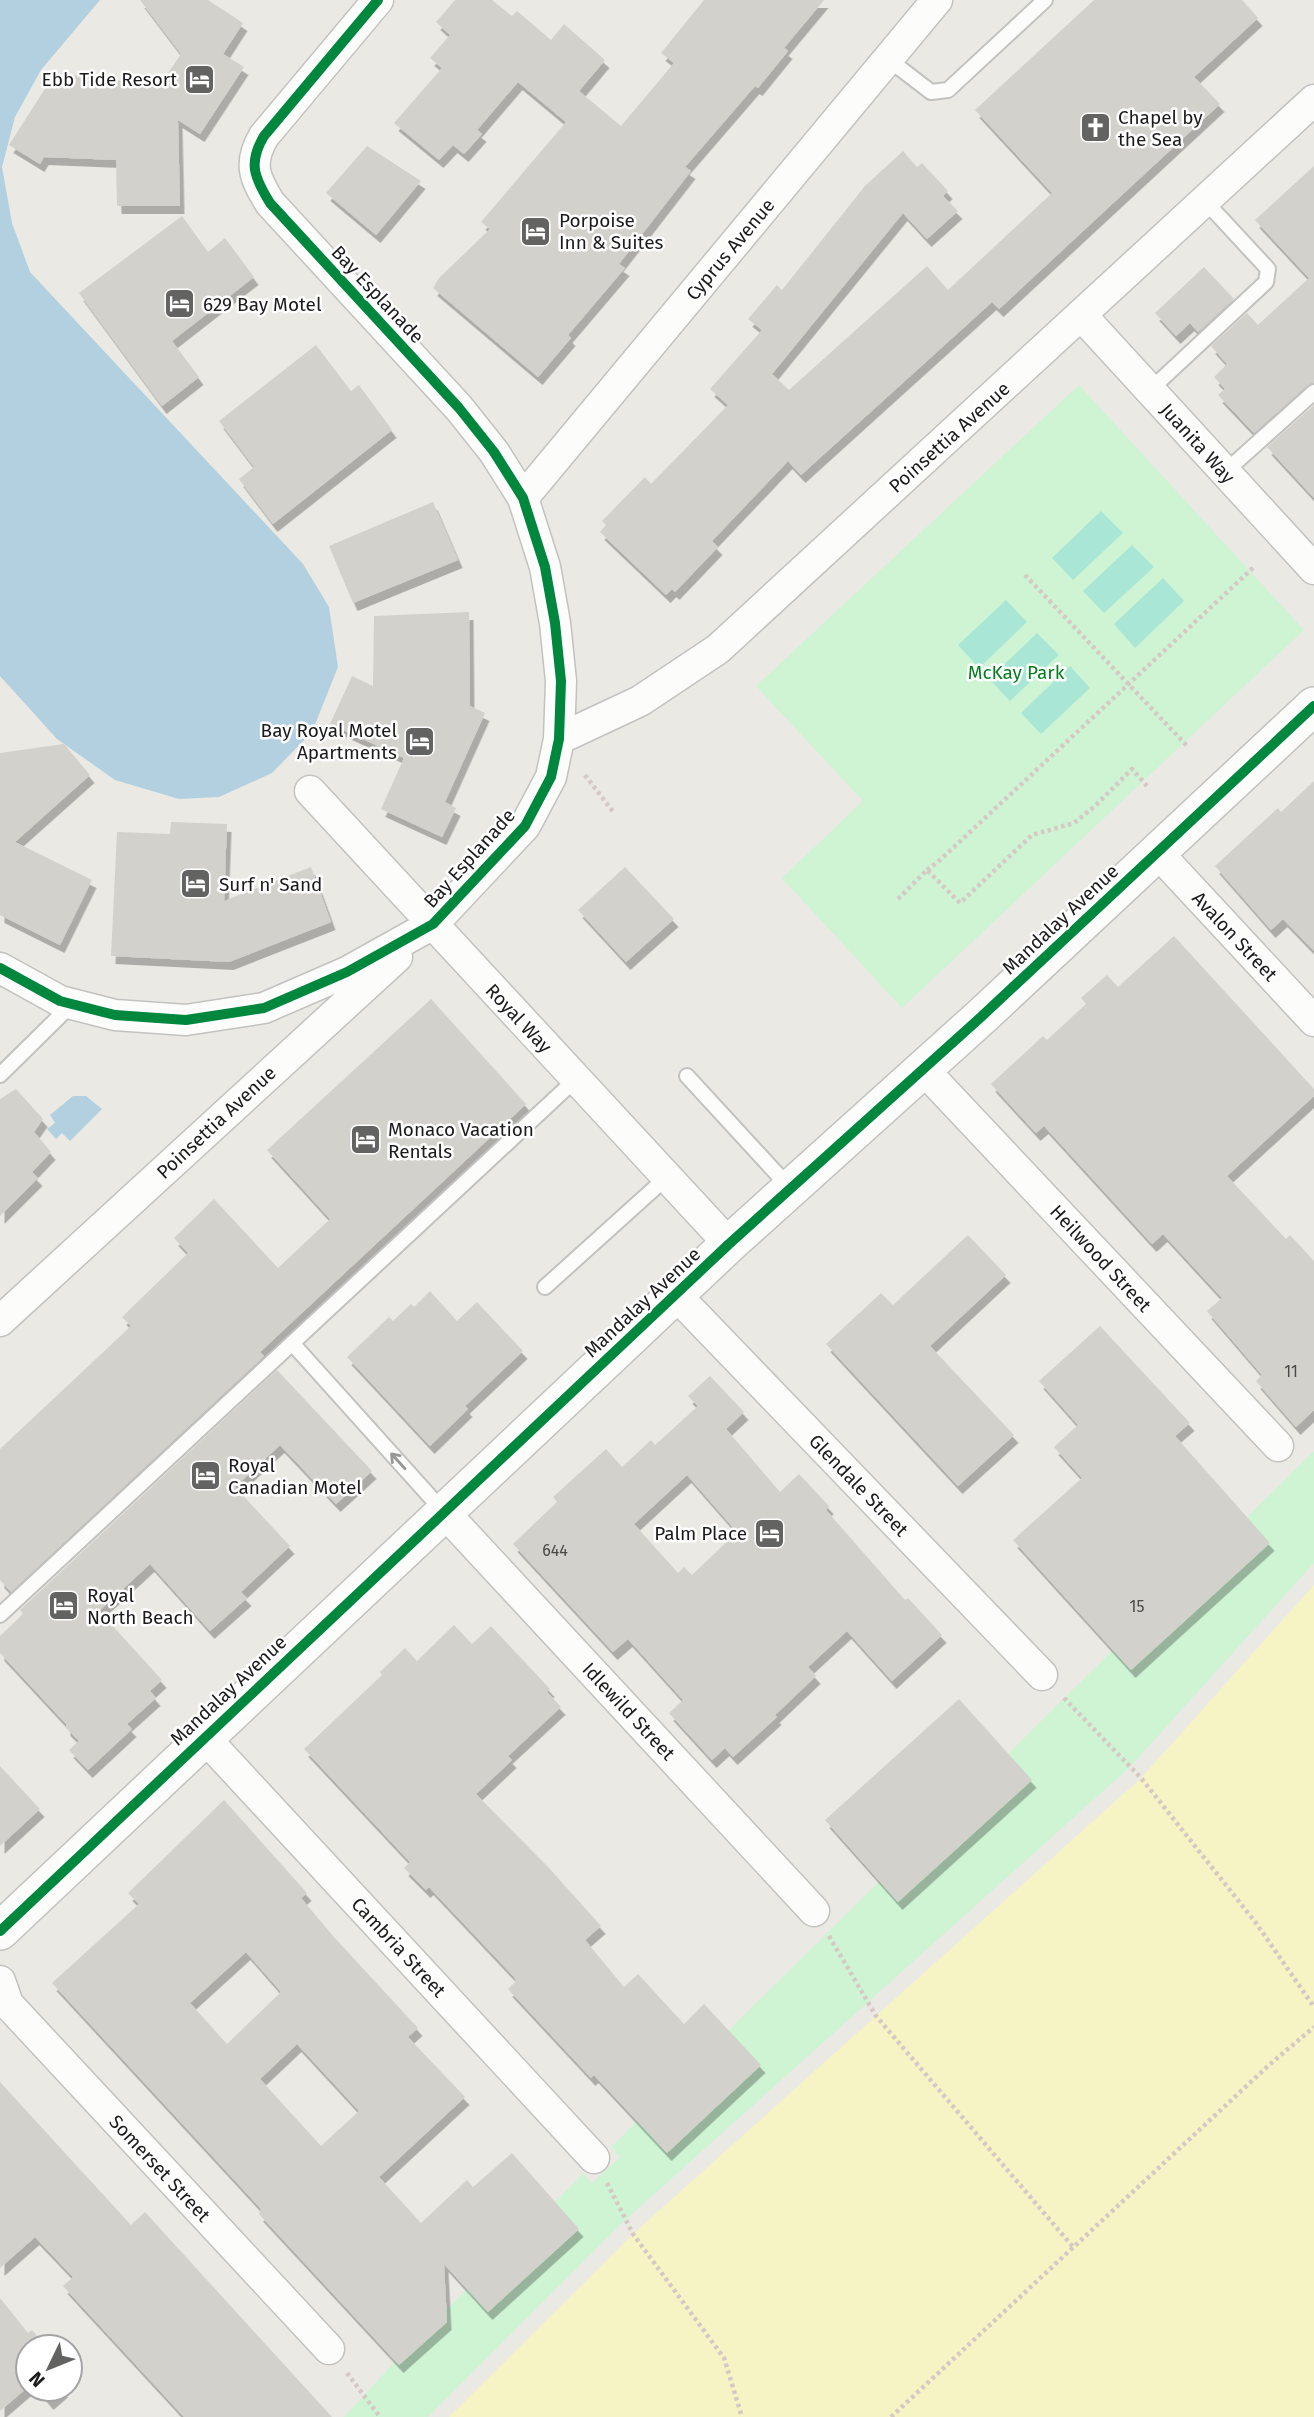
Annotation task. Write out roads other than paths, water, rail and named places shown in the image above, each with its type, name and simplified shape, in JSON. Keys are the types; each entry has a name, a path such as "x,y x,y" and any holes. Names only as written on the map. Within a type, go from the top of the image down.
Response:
{"street":[{"name":"Bay Esplanade","path":"0,968 60,1001 115,1015 186,1020 264,1009 347,972 433,924 525,826 551,777 559,738 561,681 555,623 545,568 523,498 494,452 459,408 270,203 259,185 254,168 255,151 264,136 377,0"},
{"name":"Cyprus Avenue","path":"523,498 937,0"},
{"name":"Poinsettia Avenue","path":"559,738 640,701 718,649 1314,100"},
{"name":"Juanita Way","path":"1082,316 1314,569"},
{"name":"Mandalay Avenue","path":"0,1931 729,1244 923,1069 1314,706"},
{"name":"Royal Way","path":"310,791 729,1244"},
{"name":"Avalon Street","path":"1157,852 1314,1021"},
{"name":"Poinsettia Avenue","path":"0,1321 433,924"},
{"name":"Heilwood Street","path":"923,1069 1278,1446"},
{"name":"Glendale Street","path":"676,1295 1042,1675"},
{"name":"Idlewild Street","path":"444,1512 814,1911"},
{"name":"Cambria Street","path":"204,1737 594,2158"},
{"name":"Somerset Street","path":"0,1981 8,2004 329,2349"}],"lane":[{"path":"888,60 931,92 948,90 1045,0"},
{"path":"1150,390 1266,282 1268,269 1205,201"},
{"path":"1225,472 1314,392"},
{"path":"0,1075 72,1004"},
{"path":"687,1076 791,1189"},
{"path":"0,1615 575,1080"},
{"path":"545,1287 667,1177"},
{"path":"292,1343 444,1512"}],"water":[{"path":"0,0 100,0 41,70 15,117 2,167 12,223 30,272 303,564 329,607 338,667 312,732 272,773 219,797 179,799 115,780 57,739 0,676"},
{"path":"73,1096 86,1096 102,1109 70,1141 62,1133 56,1139 47,1129 55,1123 50,1115"}],"place":[{"name":"Ebb Tide Resort","path":"200,79"},
{"name":"Chapel by the Sea","path":"1095,128"},
{"name":"Porpoise Inn & Suites","path":"536,231"},
{"name":"629 Bay Motel","path":"180,304"},
{"name":"Bay Royal Motel Apartments","path":"420,741"},
{"name":"Surf n' Sand","path":"196,884"},
{"name":"Monaco Vacation Rentals","path":"365,1140"},
{"name":"Royal Canadian Motel","path":"205,1476"},
{"name":"Palm Place","path":"770,1533"},
{"name":"Royal North Beach","path":"64,1606"}],"park label":[{"name":"McKay Park","path":"1016,672"}]}
